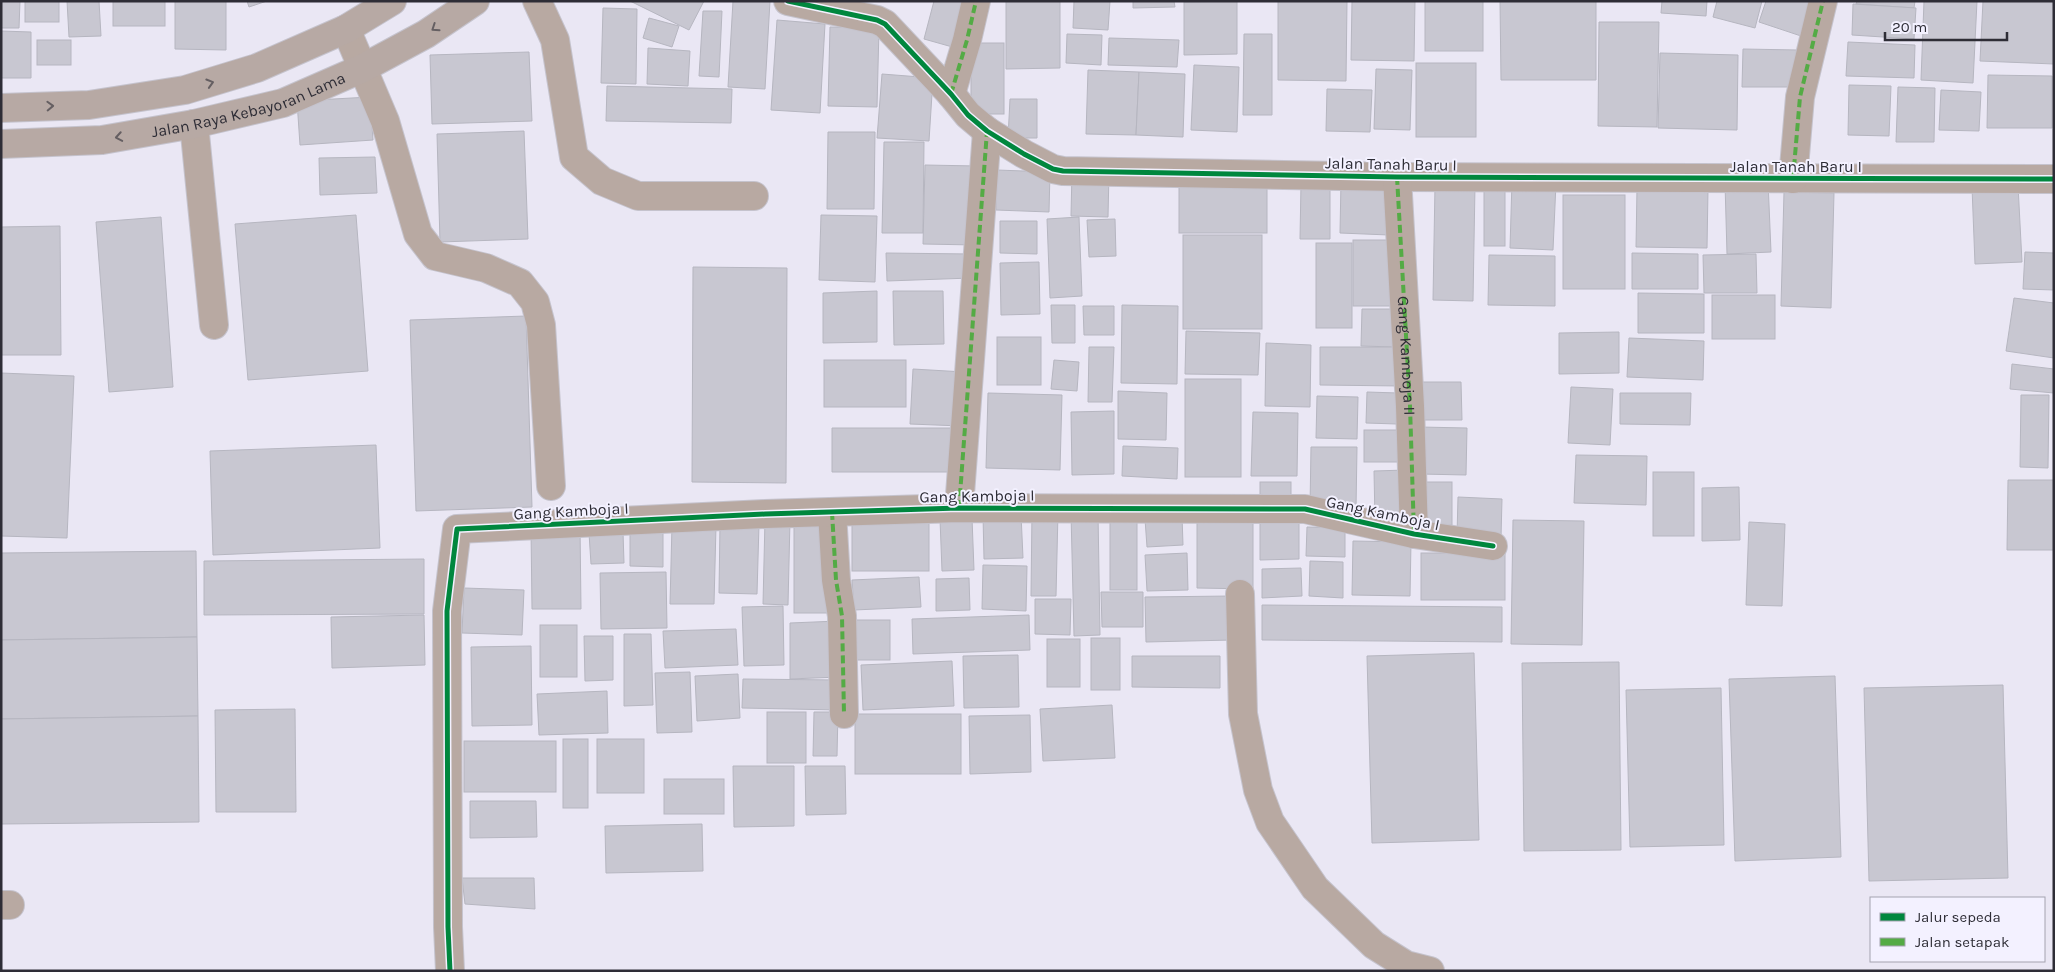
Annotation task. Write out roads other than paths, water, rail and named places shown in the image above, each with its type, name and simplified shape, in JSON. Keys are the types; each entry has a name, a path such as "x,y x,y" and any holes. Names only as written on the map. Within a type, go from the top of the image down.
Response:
{"main road":[{"name":"Jalan Raya Kebayoran Lama","path":"1,108 89,105 186,90 257,68 346,29 392,1"},
{"name":"Jalan Raya Kebayoran Lama","path":"1,144 102,140 194,124 283,102 363,68 426,34 475,1"}],"street":[{"path":"537,1 555,40 574,157 602,182 638,196 754,196"},
{"name":"Jalan Tanah Baru I","path":"788,1 878,20 885,24 951,94 968,115 987,131 1024,154 1053,169 1063,171 1397,177 2054,179"},
{"path":"951,94 976,1"},
{"path":"1793,179 1800,97 1823,1"},
{"path":"346,29 385,121 418,234 435,256 486,268 520,283 535,302 541,324 551,486"},
{"path":"194,124 214,324"},
{"name":"Gang Kamboja I","path":"959,508 987,131"},
{"name":"Gang Kamboja II","path":"1397,177 1410,406 1414,534"},
{"name":"Gang Kamboja I","path":"450,970 448,917 447,610 457,529 959,508 1305,509 1414,534 1493,546"},
{"path":"832,512 836,580 842,616 844,714"},
{"path":"1240,594 1243,714 1258,790 1270,822 1315,888 1374,945 1406,965 1430,971"}]}
